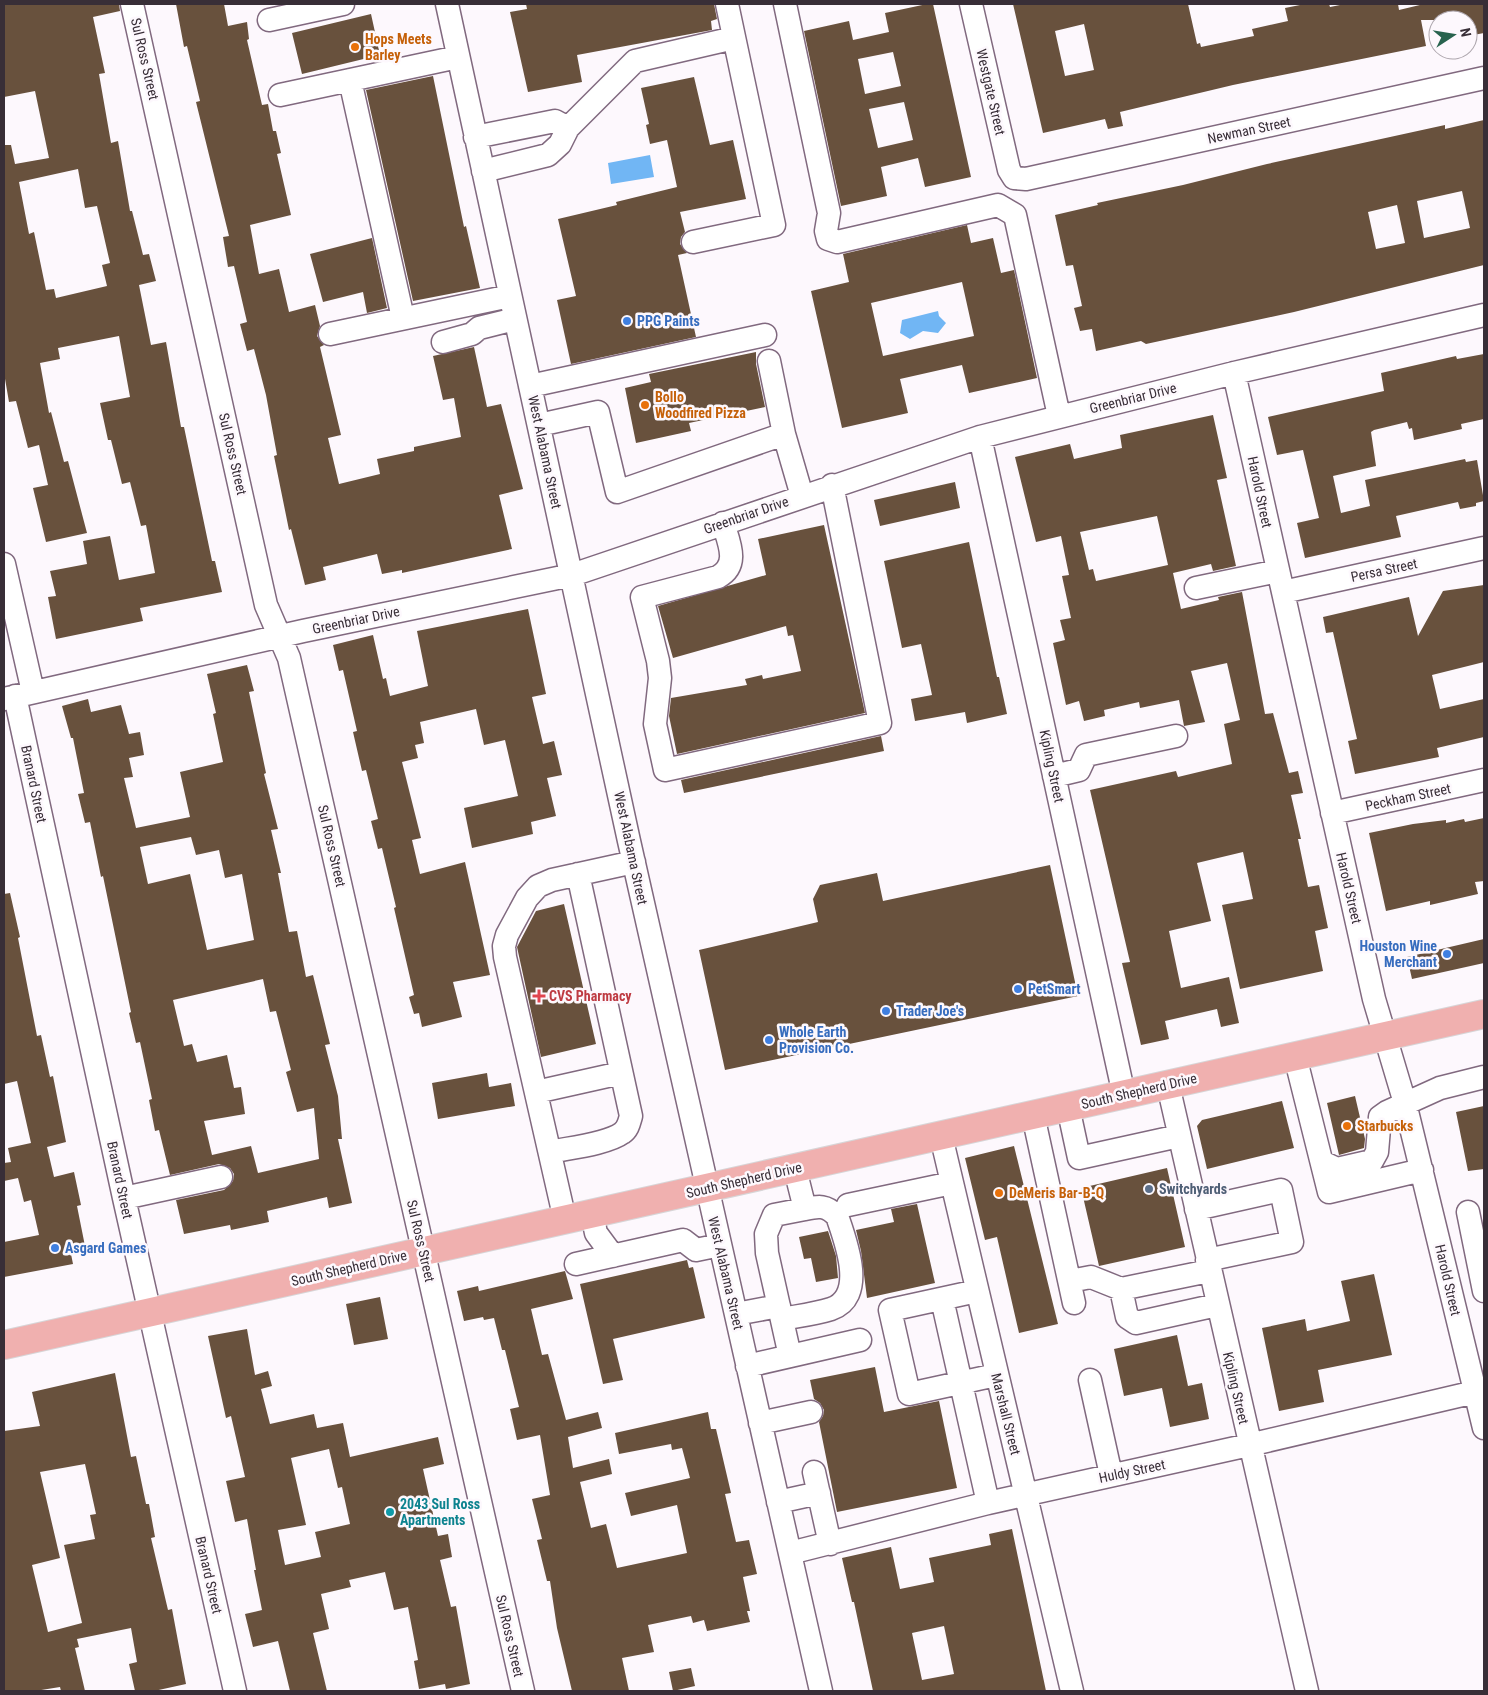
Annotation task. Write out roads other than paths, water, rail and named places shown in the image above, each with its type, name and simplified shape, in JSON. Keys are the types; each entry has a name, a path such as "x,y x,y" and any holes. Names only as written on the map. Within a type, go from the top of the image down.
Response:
{"main road":[{"name":"South Shepherd Drive","path":"4,1345 1484,1014"}],"street":[{"name":"Sul Ross Street","path":"132,4 264,595 279,637 289,658 523,1691"},
{"path":"269,20 343,4"},
{"name":"West Alabama Street","path":"447,4 634,862 821,1691"},
{"path":"693,242 774,225 727,4"},
{"path":"788,4 830,213 826,231 828,239 837,242 998,205 1015,215 1059,416"},
{"name":"Westgate Street","path":"971,4 1009,170 1014,178"},
{"path":"483,171 548,154 560,144 568,128 635,61 648,56 734,38"},
{"path":"280,95 458,57"},
{"name":"Newman Street","path":"1014,178 1026,179 1484,78"},
{"path":"350,80 402,318"},
{"path":"475,136 555,121 568,128"},
{"path":"330,334 510,296"},
{"name":"Greenbriar Drive","path":"17,696 279,637 572,575 832,485 980,437 1234,373 1484,315"},
{"path":"443,342 472,334 479,328 516,319"},
{"path":"530,386 765,335"},
{"path":"769,361 784,434 802,496"},
{"name":"Harold Street","path":"1234,373 1374,999 1406,1103 1474,1392 1484,1426"},
{"path":"539,425 598,412 616,492 784,434"},
{"name":"Kipling Street","path":"980,437 1124,1095"},
{"path":"723,523 731,551 731,565 726,572 718,577 642,597 658,661 660,678 655,724 665,770 880,723 832,485"},
{"name":"Persa Street","path":"1196,588 1280,582 1484,548"},
{"name":"Branard Street","path":"4,564 17,696 124,1198 235,1691"},
{"path":"1054,776 1078,770 1086,755 1176,736"},
{"name":"Peckham Street","path":"1332,813 1484,780"},
{"path":"565,1220 504,946 527,898 538,886 552,880 634,862"},
{"path":"550,1152 611,1138 622,1133 628,1126 631,1116 578,874"},
{"path":"1295,1056 1329,1192 1422,1170"},
{"path":"536,1092 622,1073"},
{"path":"1322,1162 1337,1169 1372,1161 1377,1152 1380,1118 1406,1103 1440,1088 1484,1077"},
{"name":"Kipling Street","path":"1168,1085 1249,1446 1307,1691"},
{"path":"1068,1107 1079,1158 1179,1136"},
{"path":"1033,1115 1072,1292 1092,1277 1120,1289 1292,1242 1281,1190 1196,1209"},
{"name":"Marshall Street","path":"941,1136 1072,1691"},
{"path":"795,1168 805,1209"},
{"path":"124,1198 221,1177"},
{"path":"848,1205 952,1183"},
{"path":"736,1314 780,1312 832,1309 844,1301 851,1289 852,1277 842,1231 837,1216 831,1210 821,1205 774,1215 766,1234 767,1253 780,1312 790,1356"},
{"path":"1433,1218 1476,1210 1484,1291"},
{"path":"592,1214 596,1233 613,1256"},
{"path":"576,1264 683,1240 696,1250 720,1245"},
{"path":"1120,1289 1127,1318 1136,1323 1217,1305"},
{"path":"977,1292 890,1310 909,1394 996,1375"},
{"path":"942,1299 988,1503"},
{"path":"747,1366 860,1340"},
{"path":"1090,1380 1111,1475"},
{"name":"Huldy Street","path":"790,1553 988,1503 1249,1446 1474,1392"},
{"path":"760,1424 810,1412"},
{"path":"778,1502 816,1482 830,1544"}],"water":[{"path":"650,155 654,177 611,184 608,163"},
{"path":"938,311 939,316 946,323 938,333 923,331 910,339 900,333 902,320"}],"place":[{"name":"Hops Meets Barley","path":"355,47"},
{"name":"PPG Paints","path":"627,321"},
{"name":"Bollo Woodfired Pizza","path":"645,405"},
{"name":"Houston Wine Merchant","path":"1447,954"},
{"name":"PetSmart","path":"1018,989"},
{"name":"CVS Pharmacy","path":"539,996"},
{"name":"Trader Joe's","path":"886,1011"},
{"name":"Whole Earth Provision Co.","path":"769,1040"},
{"name":"Starbucks","path":"1347,1126"},
{"name":"Switchyards","path":"1149,1189"},
{"name":"DeMeris Bar-B-Q","path":"999,1193"},
{"name":"Asgard Games","path":"55,1248"},
{"name":"2043 Sul Ross Apartments","path":"390,1512"}]}
